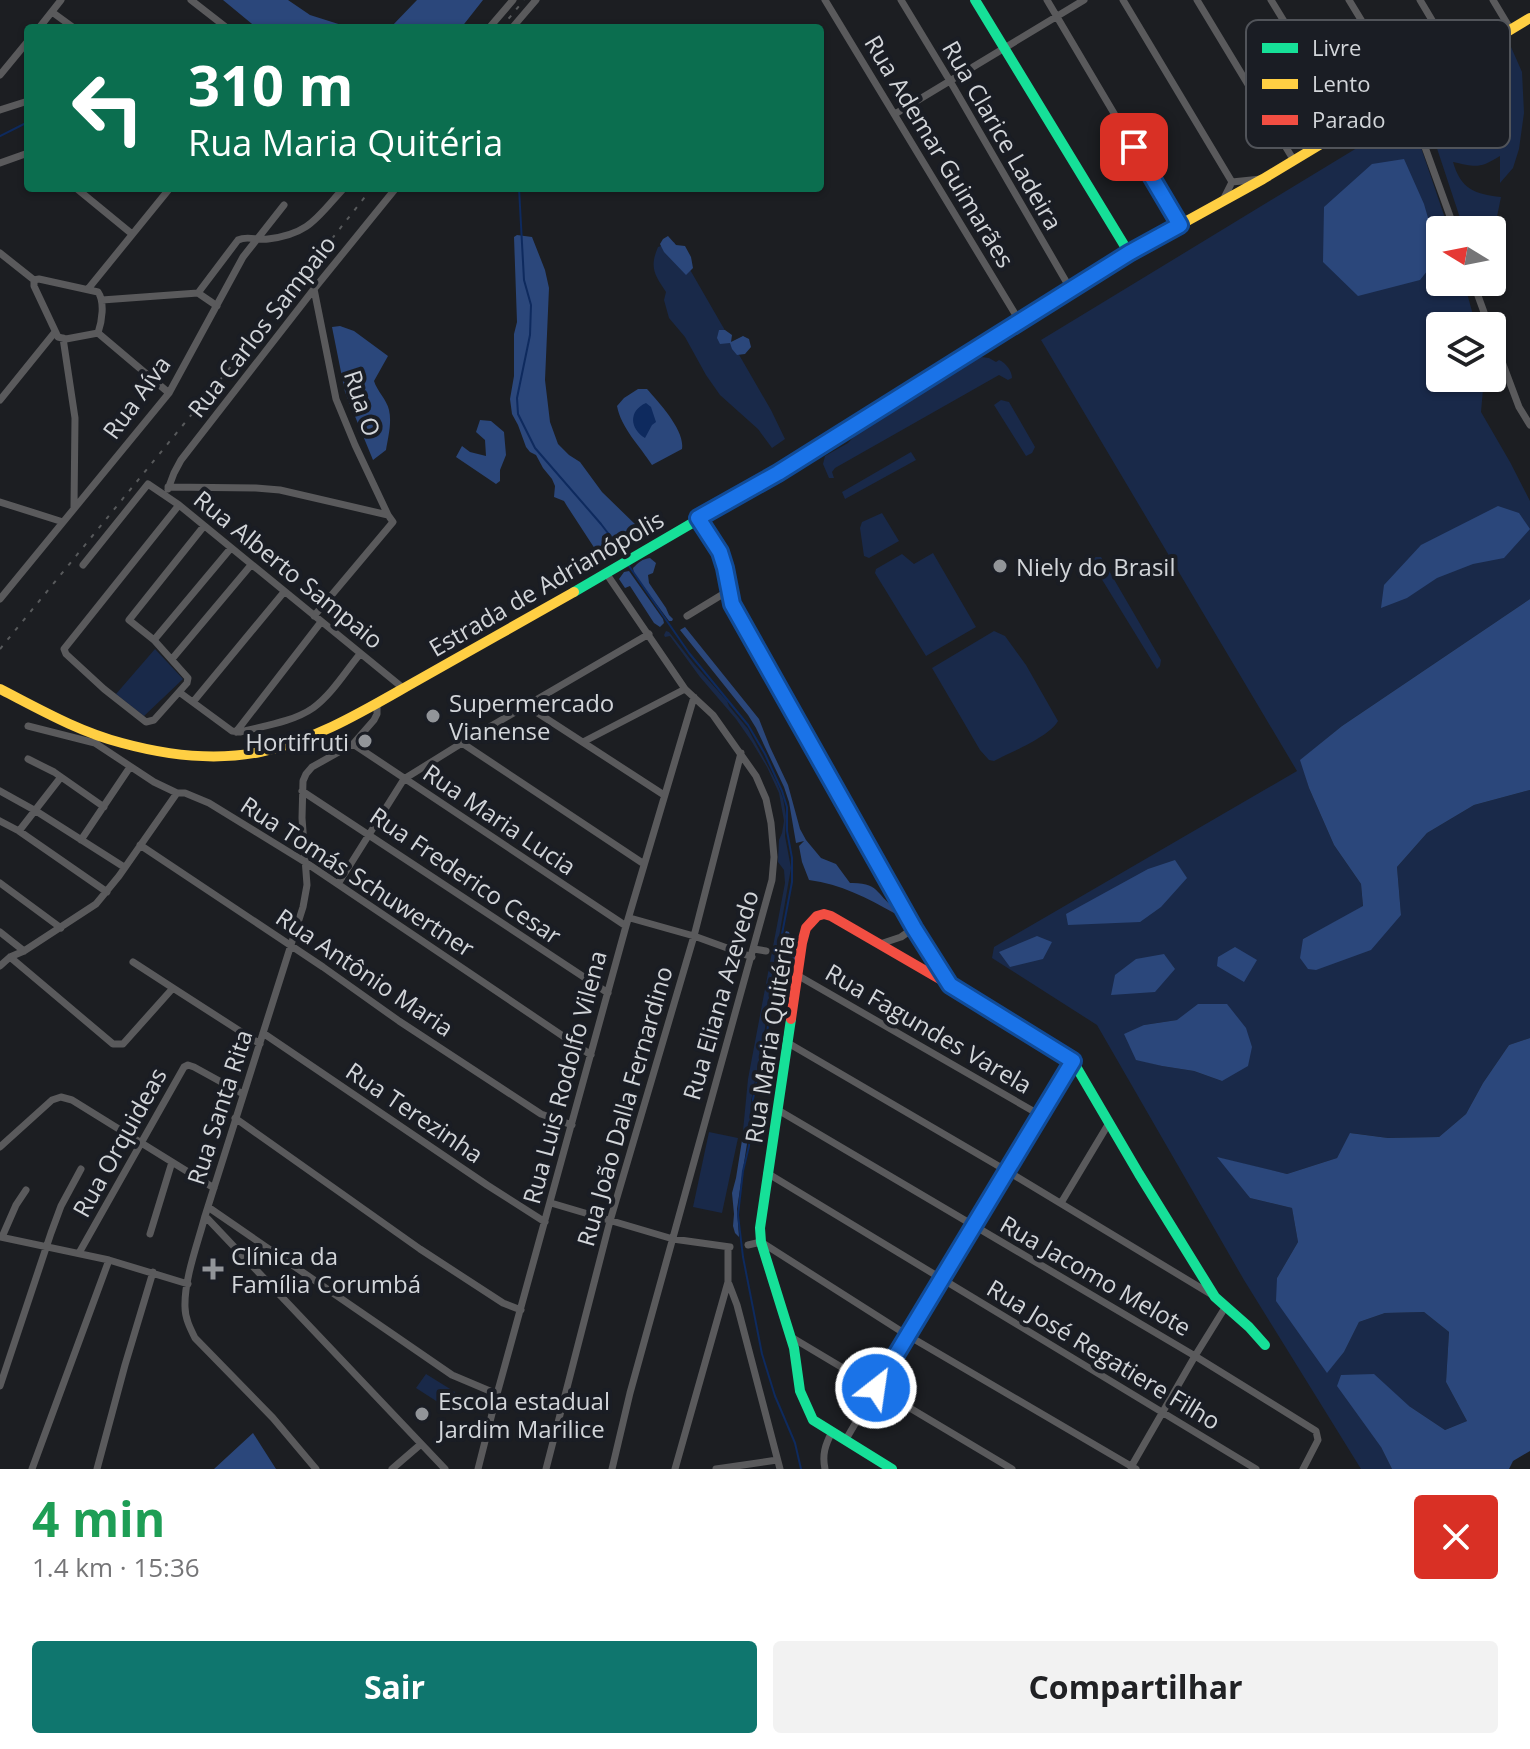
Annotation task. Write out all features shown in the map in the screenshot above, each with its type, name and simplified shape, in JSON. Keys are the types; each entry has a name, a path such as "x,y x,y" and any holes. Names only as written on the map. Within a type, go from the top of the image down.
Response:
{"main road":[{"path":"975,0 1129,253"},
{"name":"Estrada de Adrianópolis","path":"1511,30 1530,18"},
{"name":"Estrada de Adrianópolis","path":"0,689 97,740 136,747 210,756 259,752 300,741 377,703 778,473 1129,253 1263,179 1311,148"},
{"name":"Rua Maria Quitéria","path":"832,1432 813,1420 800,1391 791,1337 761,1242 760,1228 806,928 817,916 824,914 950,985 1073,1061 1215,1297 1265,1345"},
{"path":"832,1432 892,1469"}],"street":[{"path":"42,24 61,0"},
{"path":"191,0 222,24"},
{"path":"492,24 513,0"},
{"path":"515,24 536,0"},
{"name":"Rua Ademar Guimarães","path":"825,0 1020,322"},
{"name":"Rua Clarice Ladeira","path":"901,0 1071,290"},
{"path":"1047,0 1180,225"},
{"path":"895,114 1084,0"},
{"path":"1123,0 1232,182"},
{"path":"1197,0 1246,81"},
{"path":"1271,0 1283,20"},
{"path":"1349,0 1361,20"},
{"path":"1420,0 1432,20"},
{"path":"1493,0 1505,20"},
{"path":"52,12 68,24"},
{"path":"0,75 24,46"},
{"path":"0,110 24,102"},
{"path":"1286,148 1293,159"},
{"path":"1425,148 1450,216"},
{"path":"0,163 24,154"},
{"path":"1232,182 1263,179"},
{"path":"1222,202 1232,182"},
{"path":"81,192 132,234"},
{"path":"88,289 167,192"},
{"name":"Rua Carlos Sampaio","path":"198,293 238,240 244,237 257,240 281,237 304,230 340,192"},
{"name":"Rua Carlos Sampaio","path":"167,491 181,460 393,192"},
{"name":"Rua Aíva","path":"0,599 169,393 243,257 284,205"},
{"path":"0,253 34,280 98,292 102,300 98,333"},
{"path":"34,280 58,337 98,333"},
{"name":"Rua O","path":"314,289 336,399 388,515"},
{"path":"102,300 198,293 217,306"},
{"path":"0,400 3,390 55,332"},
{"path":"98,333 169,393"},
{"path":"63,338 75,418 74,507"},
{"path":"1506,372 1519,407 1530,425"},
{"name":"Rua Alberto Sampaio","path":"83,565 148,484 167,491 204,526 403,688"},
{"path":"167,491 280,490 388,515 393,522 314,616"},
{"path":"0,502 63,522"},
{"path":"179,505 64,649 104,689 143,720 154,720 188,680 154,640 129,620 204,526"},
{"path":"698,518 720,552 732,604 914,928 950,985"},
{"path":"154,640 231,548"},
{"path":"172,659 251,565"},
{"name":"Rua Eliana Azevedo","path":"609,571 685,689 713,715 756,776 766,799 774,857 772,880 753,953 630,1393 612,1469"},
{"path":"687,616 728,591"},
{"path":"193,702 284,592"},
{"path":"236,732 321,622"},
{"path":"338,884 404,779 649,634"},
{"path":"179,692 236,732 298,716 311,709 326,697 360,654"},
{"path":"583,742 685,689"},
{"name":"Rua Luis Rodolfo Vilena","path":"478,1469 644,864 694,697"},
{"path":"302,791 306,774 312,767 353,744 376,717 377,703"},
{"path":"527,706 664,795"},
{"name":"Rua Tomás Schuwertner","path":"28,726 97,740 154,782 209,803 305,862 591,1055"},
{"path":"462,743 644,864"},
{"name":"Rua Maria Lucia","path":"353,744 628,922 753,953 766,951"},
{"name":"Rua João Dalla Fernardino","path":"546,1469 610,1221 694,936 741,753"},
{"path":"28,759 61,777 104,807"},
{"path":"81,840 130,767"},
{"path":"19,831 61,777"},
{"path":"0,791 124,867"},
{"name":"Rua Frederico Cesar","path":"302,791 608,993"},
{"name":"Rua Santa Rita","path":"302,791 305,896 292,946 205,1216 445,1469"},
{"path":"0,966 96,904 177,793"},
{"path":"0,821 107,892"},
{"name":"Rua Antônio Maria","path":"140,845 541,1114 572,1125"},
{"path":"0,883 61,928"},
{"path":"878,945 901,937 914,928"},
{"path":"0,932 24,951"},
{"path":"10,957 118,1045 123,1044 173,988"},
{"path":"133,962 260,1044"},
{"name":"Rua Fagundes Varela","path":"797,975 1040,1115"},
{"name":"Rua Terezinha","path":"263,1033 545,1222"},
{"path":"788,1043 1215,1297"},
{"path":"845,1441 1073,1061"},
{"name":"Rua Orquideas","path":"79,1253 184,1067 194,1067 243,1094"},
{"path":"1,1145 52,1100 61,1097 72,1100 214,1188"},
{"name":"Rua Jacomo Melote","path":"778,1110 1195,1356 1316,1431 1318,1440 1303,1469"},
{"path":"235,1118 420,1249 503,1303 521,1310"},
{"path":"1061,1203 1109,1123"},
{"path":"150,1234 172,1162"},
{"name":"Rua Orquideas","path":"0,1386 61,1206 81,1169"},
{"name":"Rua José Regatiere Filho","path":"767,1173 1256,1469"},
{"path":"26,1190 1,1237 109,1260 188,1284"},
{"path":"551,1203 673,1239 730,1247 728,1282 675,1469"},
{"path":"208,1207 452,1375 497,1394"},
{"path":"205,1216 188,1284 185,1306 188,1323 195,1338 273,1418 315,1469"},
{"path":"748,1245 761,1242 907,1335 1132,1468 1226,1306"},
{"path":"32,1469 109,1260"},
{"path":"97,1469 153,1272"},
{"path":"728,1282 737,1305 780,1469"},
{"path":"791,1337 1012,1469"},
{"path":"825,1469 824,1447 832,1432"},
{"path":"392,1469 421,1444"},
{"path":"716,1469 777,1460"}],"shaded area":[{"path":"223,0 288,0 310,15 338,24 252,24"},
{"path":"417,0 483,0 464,24 394,24"},
{"path":"1511,47 1522,72 1524,113 1519,149 1513,168 1500,183 1500,156 1477,166 1453,162 1460,178 1470,188 1501,197 1497,216 1459,216 1437,148 1510,148"},
{"path":"1357,148 1421,148 1444,216 1426,216 1426,296 1468,296 1472,312 1426,312 1426,392 1483,392 1481,412 1530,501 1530,599 1342,726 1301,760 1309,788 1334,845 1361,884 1363,907 1303,939 1401,915 1397,867 1427,833 1474,805 1530,790 1530,1038 1509,1045 1466,1114 1439,1137 1388,1138 1351,1133 1337,1158 1287,1174 1219,1158 1250,1198 1292,1208 1298,1242 1277,1278 1327,1372 1344,1352 1359,1322 1385,1313 1424,1312 1449,1332 1446,1382 1467,1421 1445,1430 1409,1406 1381,1447 1392,1469 1361,1469 1244,1280 1097,1025 992,958 994,947 1297,771 1041,340","holes":["1177,1020 1222,1081 1194,1071 1136,1059 1144,1025"]},
{"path":"1404,159 1427,216 1426,272 1420,280 1358,296 1323,262 1324,207 1372,164"},
{"path":"668,236 676,245 685,246 691,257 693,268 686,275 660,244"},
{"path":"514,237 532,237 549,288 545,380 550,422 558,444 580,462 602,492 639,528 639,534 618,554 608,544 597,552 564,501 554,497 552,479 536,455 526,447 512,414 510,399 517,322"},
{"path":"674,242 785,439 772,448 758,429 720,395 685,337 669,318 664,300 666,292 656,276 654,260 658,247"},
{"path":"340,326 354,331 388,356 374,381 388,406 389,430 386,450 373,460 345,392 332,327"},
{"path":"719,330 732,335 731,342 743,336 749,339 751,347 745,354 737,355 730,343 720,344 717,338"},
{"path":"981,357 1002,361 1012,378 1008,380 999,375 835,468 832,472 834,478 829,478 823,464 825,456 848,443 871,422"},
{"path":"638,389 647,389 658,402 675,425 682,442 682,449 652,465 627,429 617,406"},
{"path":"1001,400 1009,402 1035,447 1032,453 1026,456 994,405"},
{"path":"646,403 651,407 656,422 645,438 636,430 633,420 636,411"},
{"path":"480,420 491,421 504,432 506,455 500,470 500,481 496,484 456,457 462,446 470,452 486,456 485,440 476,432"},
{"path":"911,452 916,460 845,499 842,492"},
{"path":"1498,506 1519,513 1530,529 1504,558 1473,564 1437,578 1407,598 1381,608 1384,585 1421,545"},
{"path":"882,513 899,541 869,558 864,556 860,528 862,522"},
{"path":"933,553 976,627 926,656 875,573 876,569 902,554 914,564"},
{"path":"1101,557 1161,660 1157,669 1090,560"},
{"path":"650,558 656,563 653,573 648,575 649,583 672,621 634,574 633,568"},
{"path":"629,571 663,619 660,627 654,623 630,586 625,588 619,579"},
{"path":"1530,599 1530,790 1474,805 1427,833 1397,867 1401,915 1371,950 1316,970 1308,969 1300,958 1303,939 1363,906 1361,884 1334,845 1300,760 1342,726"},
{"path":"685,627 759,719 788,785 806,840 821,858 836,864 850,883 873,888 897,908 894,913 843,888 809,880 799,846 804,841 796,843 784,787 756,728 680,630"},
{"path":"666,631 748,729 777,783 786,816 785,836 791,868 751,1101 749,1135 743,1131 748,1079 785,883 784,870 778,862 784,821 779,793 752,742 670,636 665,637"},
{"path":"994,631 1005,636 1026,665 1058,721 1038,738 994,761 980,750 932,668"},
{"path":"155,649 183,679 144,716 116,694"},
{"path":"1175,860 1187,878 1161,907 1140,922 1068,925 1066,914 1148,869"},
{"path":"786,931 793,944 791,952 796,956 796,963 789,970 783,968 777,977 781,947"},
{"path":"1037,936 1052,942 1043,959 1010,967 999,952"},
{"path":"1235,947 1257,960 1244,982 1217,966 1218,957"},
{"path":"1164,954 1175,969 1155,992 1111,995 1115,975 1136,959"},
{"path":"1198,1004 1227,1004 1246,1028 1252,1047 1248,1066 1222,1081 1194,1071 1136,1060 1124,1034 1144,1025 1177,1020"},
{"path":"1530,1038 1530,1451 1513,1461 1509,1469 1392,1469 1381,1447 1337,1386 1341,1375 1374,1374 1409,1406 1445,1430 1467,1421 1446,1382 1449,1332 1424,1312 1385,1313 1359,1322 1344,1352 1327,1373 1276,1301 1277,1278 1298,1242 1292,1208 1250,1198 1217,1157 1287,1174 1337,1158 1350,1133 1388,1138 1439,1137 1466,1114 1509,1045"},
{"path":"709,1132 738,1138 722,1213 693,1207"},
{"path":"743,1134 748,1137 737,1209 739,1237 733,1226 732,1193"},
{"path":"426,1374 455,1392 444,1406 416,1388"},
{"path":"253,1433 276,1469 214,1469"}],"waterway":[{"path":"0,136 24,124"},
{"path":"519,192 524,280 531,305 530,335 517,398 518,414 535,448 601,524 624,557"},
{"path":"629,566 689,653 748,725 765,754 787,807 792,882 753,1099 738,1215 762,1354 775,1396 795,1443 801,1469"}],"railway":[{"path":"504,24 524,0"},
{"path":"0,649 369,192"}],"traffic: fast":[{"path":"975,0 1129,253"},
{"path":"574,592 778,473 1045,306"},
{"path":"791,1019 760,1228 761,1242 794,1348 800,1391 813,1420 892,1469"},
{"path":"1074,1063 1215,1297 1265,1345"}],"traffic: slow":[{"path":"1510,30 1530,18"},
{"path":"1045,306 1129,253 1314,148"},
{"path":"0,689 75,726 139,747 208,756 243,755 281,747 343,722 574,592"}],"traffic: jam":[{"path":"791,1019 806,928 817,916 824,914 950,985 1074,1063"}],"place":[{"name":"Niely do Brasil","path":"1000,566"},
{"name":"Supermercado Vianense","path":"433,716"},
{"name":"Hortifruti","path":"365,741"},
{"name":"Clínica da Família Corumbá","path":"213,1269"},
{"name":"Escola estadual Jardim Marilice","path":"422,1414"}],"route":[{"path":"876,1388 1073,1061 950,985 914,928 732,604 720,552 698,518 778,473 1129,253 1180,225 1134,147"}]}
